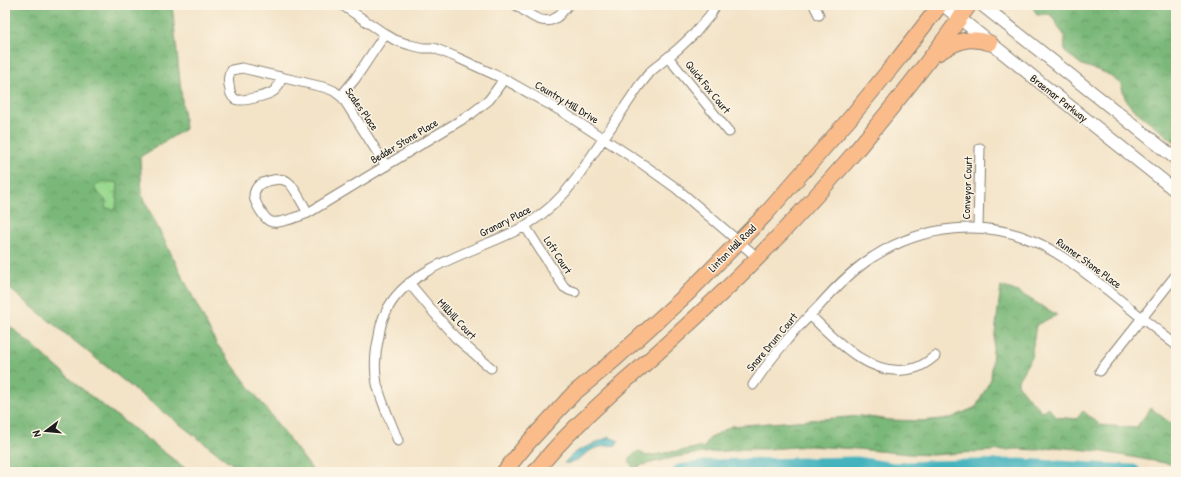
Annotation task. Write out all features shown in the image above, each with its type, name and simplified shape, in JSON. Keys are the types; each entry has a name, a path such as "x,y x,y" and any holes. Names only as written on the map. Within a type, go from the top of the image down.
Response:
{"main road":[{"name":"Linton Hall Road","path":"504,472 527,444 573,394 614,360 686,294 739,242 852,117 940,5"},
{"path":"535,472 556,447 583,420 718,297 784,231 827,184 880,121 932,57 969,5"},
{"path":"932,57 951,45 961,41 974,40 990,43"}],"street":[{"name":"Country Mill Drive","path":"342,5 385,34 410,45 423,48 434,48 456,57 504,79 561,111 676,188 758,258"},
{"path":"516,5 539,20 550,21 556,18 568,5"},
{"name":"Granary Place","path":"398,441 377,383 375,360 380,330 385,312 393,301 419,276 525,226 551,208 566,193 639,86 651,71 695,33 716,5"},
{"path":"814,5 819,16"},
{"name":"Braemar Parkway","path":"943,5 1176,191"},
{"path":"982,5 1176,159"},
{"path":"341,96 363,68 385,34"},
{"name":"Quick Fox Court","path":"668,57 729,132"},
{"name":"Scales Place","path":"282,77 279,86 270,94 241,101 234,99 231,95 228,78 229,74 232,70 242,68 282,77 327,88 334,91 341,96 386,166"},
{"name":"Bedder Stone Place","path":"308,213 292,185 284,180 279,179 262,183 255,189 255,198 264,218 272,222 294,218 308,213 480,108 496,92 504,79"},
{"name":"Conveyor Court","path":"978,228 980,148"},
{"name":"Loft Court","path":"525,226 564,287 575,292"},
{"name":"Runner Stone Place","path":"810,314 832,291 856,270 888,248 919,236 944,230 978,228 1000,231 1021,237 1056,252 1176,345"},
{"path":"1100,371 1176,275"},
{"name":"Millbill Court","path":"410,283 455,337 491,368"},
{"path":"810,314 848,350 856,356 877,366 897,371 905,370 915,368 936,356"},
{"name":"Snare Drum Court","path":"753,384 786,341 810,314"}],"green space":[{"path":"5,5 172,5 185,129 140,157 142,196 216,343 314,472 242,472 134,389 5,285"},
{"path":"1032,5 1176,5 1176,143 1131,107 1125,98 1121,84 1106,73 1082,65 1065,52 1064,35 1051,15 1037,15"},
{"path":"102,181 118,183 116,209 105,208 106,201 94,188"},
{"path":"1001,286 1018,292 1057,315 1036,325 1031,358 1018,380 1018,386 1042,412 1048,407 1056,417 1077,419 1083,411 1100,425 1136,428 1151,408 1169,422 1176,425 1176,465 1098,451 1055,447 1038,450 1019,449 931,455 809,446 745,449 694,454 642,465 634,469 630,463 630,457 639,451 646,456 705,447 709,439 731,426 861,416 890,420 921,421 951,418 976,407 991,379"},
{"path":"5,322 88,394 190,472 5,472"}],"water":[{"path":"609,437 619,441 616,445 596,448 573,462 564,463 575,452"}],"waterway":[{"path":"680,472 711,467 857,464 893,470 1020,466 1133,472"}]}
